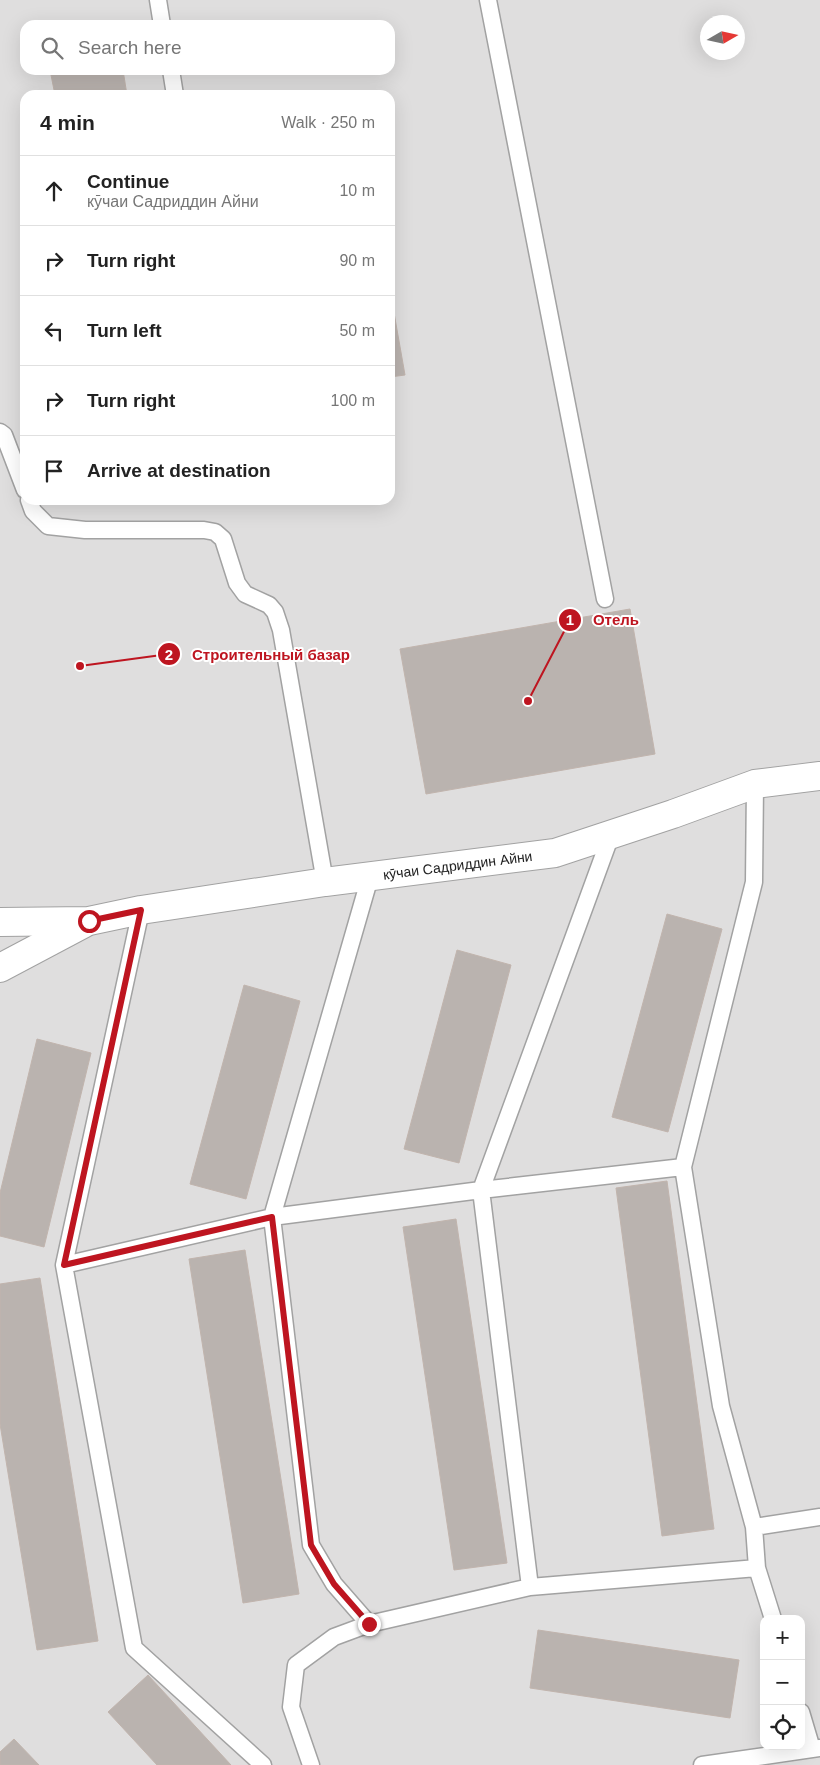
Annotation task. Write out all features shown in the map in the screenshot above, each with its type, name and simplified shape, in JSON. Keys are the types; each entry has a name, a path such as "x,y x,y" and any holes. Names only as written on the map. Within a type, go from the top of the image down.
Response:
{"street":[{"name":"кӯчаи Садриддин Айни","path":"0,922 89,921 141,910 325,882 555,853 756,784 820,776"},
{"name":"кӯчаи Садриддин Айни","path":"0,968 89,921"}],"lane":[{"path":"158,0 161,20"},
{"path":"488,0 605,599"},
{"path":"171,75 174,90"},
{"path":"0,432 4,435 20,477"},
{"path":"31,505 33,510 48,526 85,530 204,530 215,532 223,540 237,583 245,594 269,605 275,612 282,630 325,882"},
{"path":"756,784 754,882 683,1167 721,1406 754,1527 757,1568 772,1615"},
{"path":"530,1587 481,1190 611,835"},
{"path":"369,1624 334,1584 311,1545 272,1217 370,877"},
{"path":"141,910 64,1265 134,1648 263,1765"},
{"path":"64,1265 272,1217 481,1190 683,1167"},
{"path":"754,1527 820,1517"},
{"path":"311,1765 291,1707 296,1665 334,1637 369,1624 530,1587 757,1568"},
{"path":"702,1765 816,1748 805,1722"}],"shaded area":[{"path":"0,0 820,0 820,1765 0,1765"}],"building":[{"path":"51,75 124,75 126,90 54,90"},
{"path":"395,318 405,375 395,376"},
{"path":"630,609 655,754 426,794 400,649"},
{"path":"667,914 722,929 668,1132 612,1117"},
{"path":"457,950 511,965 459,1163 404,1149"},
{"path":"244,985 300,1001 246,1199 190,1184"},
{"path":"37,1039 91,1053 44,1247 0,1236 0,1193"},
{"path":"667,1181 714,1529 662,1536 616,1188"},
{"path":"456,1219 507,1563 454,1570 403,1227"},
{"path":"245,1250 299,1594 243,1603 189,1259"},
{"path":"40,1278 98,1641 37,1650 0,1424 0,1284"},
{"path":"538,1630 739,1660 730,1718 530,1688"},
{"path":"148,1675 231,1765 157,1765 108,1712"},
{"path":"14,1739 39,1765 0,1765 0,1752"}],"place":[{"name":"Строительный базар","path":"80,666"},
{"name":"Отель","path":"528,701"}],"route":[{"path":"89,921 141,910 64,1265 272,1217 311,1545 334,1584 369,1624"}]}
